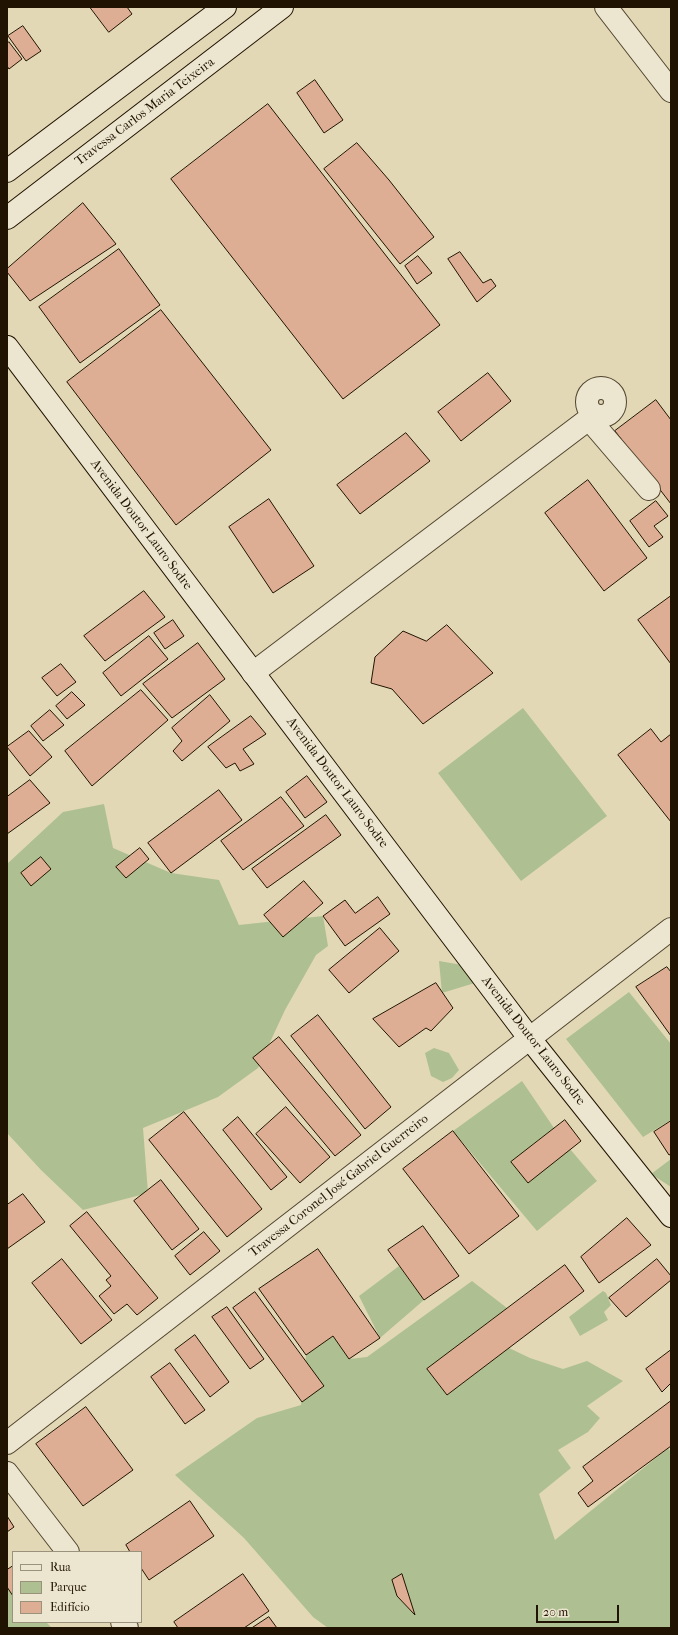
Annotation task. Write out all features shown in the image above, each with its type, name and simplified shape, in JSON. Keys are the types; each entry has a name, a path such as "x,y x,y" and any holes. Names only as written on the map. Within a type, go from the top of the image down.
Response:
{"street":[{"path":"7,171 225,7"},
{"name":"Travessa Carlos Maria Teixeira","path":"7,218 282,7"},
{"path":"606,7 671,91"},
{"name":"Avenida Doutor Lauro Sodre","path":"7,347 530,1039 671,1216"},
{"path":"253,673 592,417 649,489"},
{"name":"Travessa Coronel José Gabriel Guerreiro","path":"7,1443 671,930"},
{"path":"7,1473 67,1551"}],"green space":[{"path":"523,708 607,816 521,881 438,773"},
{"path":"104,804 113,848 171,873 219,880 239,925 323,916 328,946 316,955 285,1010 258,1068 218,1097 143,1128 148,1193 83,1210 41,1170 7,1133 7,864 63,812"},
{"path":"439,961 468,966 478,982 442,993"},
{"path":"629,992 671,1044 671,1120 643,1137 566,1039"},
{"path":"434,1048 449,1053 459,1070 452,1078 443,1082 431,1076 425,1053"},
{"path":"522,1081 554,1128 511,1162 570,1149 597,1181 537,1231 453,1131"},
{"path":"671,1159 671,1187 651,1174"},
{"path":"399,1266 424,1300 380,1338 359,1296"},
{"path":"472,1281 507,1308 427,1369 447,1395 509,1348 530,1358 563,1369 587,1361 623,1381 587,1406 600,1418 588,1432 558,1450 571,1468 539,1494 555,1540 668,1448 671,1452 671,1628 328,1628 313,1617 244,1538 175,1475 257,1418 301,1405 306,1355 333,1336 349,1359 367,1357"},
{"path":"603,1291 606,1293 611,1305 604,1312 608,1320 580,1336 569,1317"},
{"path":"7,1582 12,1587 12,1623 47,1623 52,1628 7,1628"}],"building":[{"path":"90,7 127,7 132,14 109,32"},
{"path":"23,26 41,51 26,61 8,36"},
{"path":"9,42 22,59 9,69 7,66 7,44"},
{"path":"315,80 343,120 324,133 297,93"},
{"path":"268,104 440,325 343,399 171,179"},
{"path":"357,143 389,180 434,237 400,264 324,169"},
{"path":"83,203 116,244 30,301 7,272 7,269"},
{"path":"119,249 160,305 80,363 39,307"},
{"path":"460,252 483,283 491,279 496,286 477,302 448,259"},
{"path":"418,256 432,273 417,284 405,266"},
{"path":"161,310 271,450 176,525 67,382"},
{"path":"488,373 511,401 461,441 438,412"},
{"path":"656,400 671,420 671,504 615,431"},
{"path":"406,433 430,461 360,514 337,485"},
{"path":"588,480 647,558 604,591 545,513"},
{"path":"269,499 314,566 273,593 229,527"},
{"path":"656,501 668,516 654,526 663,537 649,547 630,521"},
{"path":"144,591 165,617 105,661 84,636"},
{"path":"671,596 671,664 638,620"},
{"path":"173,620 184,636 165,649 154,633"},
{"path":"447,625 493,673 423,724 392,689 371,683 375,657 403,631 426,641"},
{"path":"149,636 168,659 121,696 103,673"},
{"path":"198,643 225,679 172,718 143,684"},
{"path":"61,664 76,682 57,696 42,678"},
{"path":"141,690 168,720 92,786 65,751"},
{"path":"72,692 85,705 67,719 56,706"},
{"path":"210,695 230,721 182,761 173,751 182,741 172,728"},
{"path":"50,710 64,725 43,741 31,726"},
{"path":"251,716 266,734 243,749 254,764 240,771 235,763 226,768 208,747"},
{"path":"651,729 661,742 671,734 671,822 618,755"},
{"path":"29,731 52,757 30,776 7,747"},
{"path":"307,776 327,802 305,818 286,792"},
{"path":"30,780 50,803 7,834 7,797"},
{"path":"219,790 242,820 171,873 148,843"},
{"path":"281,797 304,826 243,870 221,841"},
{"path":"326,815 341,835 267,888 252,869"},
{"path":"140,848 149,859 126,878 116,867"},
{"path":"41,857 51,869 31,886 21,873"},
{"path":"304,881 323,903 283,937 264,915"},
{"path":"378,897 390,914 345,946 323,916 345,900 355,913"},
{"path":"380,928 399,951 349,993 329,970"},
{"path":"667,967 671,972 671,1036 636,987"},
{"path":"436,983 453,1008 431,1031 426,1028 399,1047 373,1019"},
{"path":"318,1015 391,1107 365,1129 291,1036"},
{"path":"279,1037 361,1135 335,1156 253,1058"},
{"path":"286,1107 330,1157 300,1183 256,1134"},
{"path":"184,1112 262,1209 227,1237 149,1140"},
{"path":"238,1117 287,1177 271,1190 223,1130"},
{"path":"565,1120 581,1141 528,1183 511,1162"},
{"path":"671,1121 671,1154 669,1155 654,1132"},
{"path":"453,1131 519,1216 469,1254 403,1169"},
{"path":"161,1180 199,1229 172,1250 134,1201"},
{"path":"23,1194 45,1222 7,1249 7,1205"},
{"path":"87,1212 158,1298 137,1315 127,1304 114,1314 99,1296 111,1286 106,1280 111,1276 70,1226"},
{"path":"627,1218 651,1245 599,1283 581,1257"},
{"path":"423,1226 459,1276 424,1300 388,1250"},
{"path":"204,1232 220,1251 190,1275 175,1256"},
{"path":"318,1249 380,1338 349,1359 333,1336 306,1355 259,1289"},
{"path":"62,1259 112,1320 81,1344 32,1283"},
{"path":"657,1259 671,1276 671,1280 626,1317 609,1298"},
{"path":"565,1265 584,1291 447,1395 427,1369"},
{"path":"255,1292 324,1386 302,1402 233,1308"},
{"path":"227,1307 264,1359 250,1369 212,1317"},
{"path":"195,1335 229,1382 210,1397 175,1350"},
{"path":"671,1350 671,1383 662,1392 646,1369"},
{"path":"170,1363 205,1410 185,1424 151,1377"},
{"path":"671,1401 671,1446 588,1507 578,1493 593,1481 583,1467"},
{"path":"86,1407 133,1470 83,1506 36,1444"},
{"path":"190,1501 214,1536 149,1580 142,1570 142,1551 129,1551 126,1545"},
{"path":"7,1516 14,1527 7,1532"},
{"path":"12,1567 12,1594 7,1587 7,1570"},
{"path":"243,1574 269,1611 244,1628 178,1628 174,1622"},
{"path":"402,1574 415,1615 397,1596 392,1580"},
{"path":"269,1617 277,1628 252,1628"}]}
